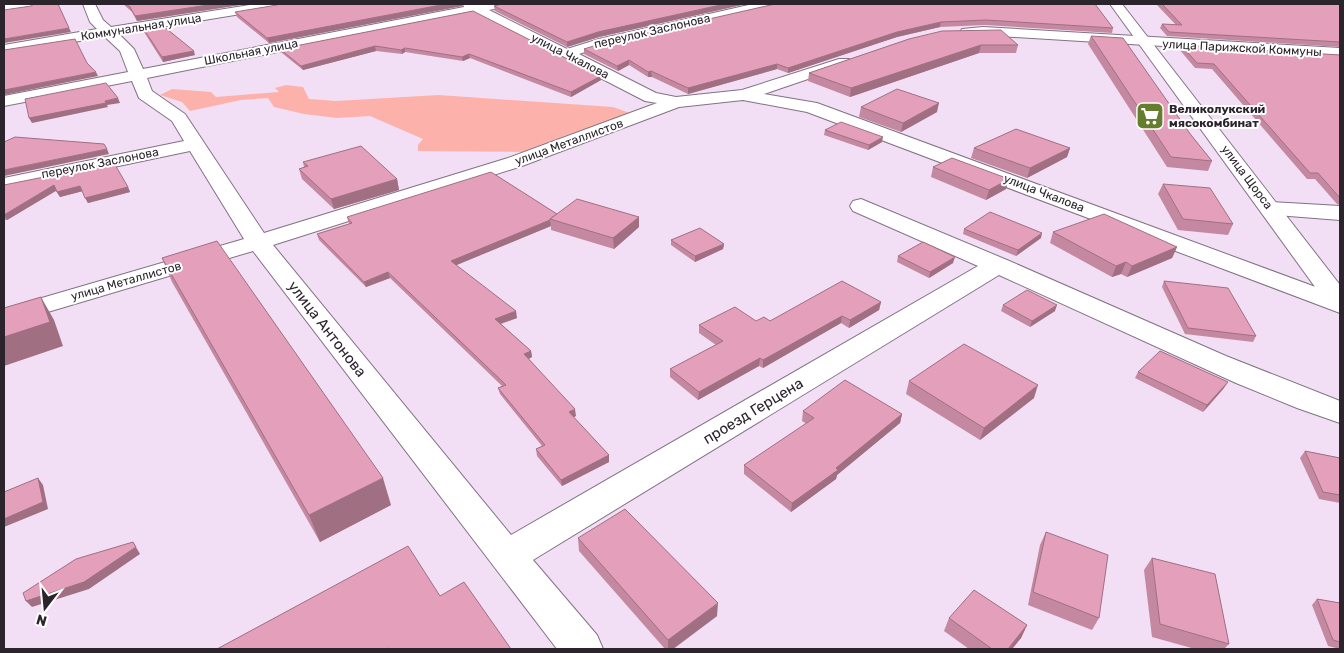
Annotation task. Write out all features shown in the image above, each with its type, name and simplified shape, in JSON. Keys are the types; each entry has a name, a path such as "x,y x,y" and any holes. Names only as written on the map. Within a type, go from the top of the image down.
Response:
{"street":[{"path":"4,8 32,4"},
{"name":"улица Антонова","path":"89,4 97,22 127,49 145,94 179,118 258,242 458,497 582,649"},
{"name":"Коммунальная улица","path":"4,49 278,4"},
{"name":"Школьная улица","path":"4,101 471,6 498,4"},
{"name":"переулок Заслонова","path":"565,54 599,43 769,4"},
{"name":"улица Щорса","path":"1116,4 1271,209 1340,304"},
{"name":"улица Чкалова","path":"471,6 651,98 676,102"},
{"path":"949,33 983,32 1144,42"},
{"name":"улица Парижской Коммуны","path":"1144,42 1340,53"},
{"name":"улица Металлистов","path":"4,317 258,242 514,162 676,102 744,95 865,55"},
{"name":"улица Чкалова","path":"744,95 811,106 1340,304"},
{"name":"переулок Заслонова","path":"4,184 196,144"},
{"path":"861,206 998,265 1231,371 1288,395 1340,412"},
{"path":"1271,209 1340,214"},
{"name":"проезд Герцена","path":"508,556 998,265"}],"shaded area":[{"path":"286,85 303,87 309,99 336,101 439,95 613,107 630,113 565,136 530,152 418,151 418,145 423,139 370,116 337,118 304,114 274,107 268,98 241,100 190,111 182,102 160,95 172,89 211,92 216,97 279,92 275,88"}],"building":[{"path":"34,4 58,4 69,28 4,39 4,10"},
{"path":"126,4 215,4 135,16"},
{"path":"279,4 446,4 267,38 235,12"},
{"path":"502,4 725,4 598,32 567,42 494,6"},
{"path":"775,4 1095,4 1113,28 986,20 941,22 897,32 788,68 777,64 688,88 651,71 648,72 629,60 617,66 584,49"},
{"path":"1162,4 1340,4 1340,42 1169,32 1162,24 1182,25"},
{"path":"473,11 601,76 571,92 469,54 462,57 405,48 401,50 375,46 301,66 280,49"},
{"path":"162,25 194,51 162,57 143,28"},
{"path":"1001,30 1018,45 981,45 851,88 809,73 909,39 942,31"},
{"path":"1091,36 1123,38 1191,135 1212,161 1171,157"},
{"path":"75,39 87,63 96,72 4,90 4,50"},
{"path":"1181,45 1340,55 1340,198 1318,173 1310,173 1214,64 1197,63"},
{"path":"106,83 118,98 105,101 106,103 29,118 25,99"},
{"path":"897,89 939,103 903,123 861,107"},
{"path":"841,122 883,137 869,145 825,130"},
{"path":"1016,129 1070,148 1030,168 974,148"},
{"path":"15,137 104,144 107,149 4,170 4,142"},
{"path":"361,146 397,179 331,199 299,169 308,166 303,162"},
{"path":"952,158 1009,179 989,190 933,167"},
{"path":"114,163 128,187 85,198 80,186 57,192 54,185 4,215 4,185"},
{"path":"491,172 557,214 550,220 451,261 516,311 495,319 531,351 524,354 575,409 569,412 609,455 561,480 536,449 545,445 498,388 506,385 388,272 364,282 317,234 352,223 347,217"},
{"path":"1163,184 1210,188 1233,224 1183,219"},
{"path":"577,199 639,217 613,238 550,219"},
{"path":"990,212 1042,233 1018,250 964,229"},
{"path":"1104,214 1177,247 1132,266 1126,262 1116,266 1053,232"},
{"path":"700,228 724,244 695,256 671,240"},
{"path":"217,241 383,478 309,515 162,258"},
{"path":"923,242 955,257 930,272 898,256"},
{"path":"842,281 881,302 850,320 842,316 763,360 760,358 699,392 670,369 723,341 699,325 735,307 756,321 764,317 770,321"},
{"path":"1164,281 1228,288 1256,336 1188,328"},
{"path":"1027,290 1057,305 1032,321 1003,305"},
{"path":"41,297 50,322 4,337 4,308"},
{"path":"964,344 1038,385 984,428 909,381"},
{"path":"1160,351 1228,382 1207,405 1138,372"},
{"path":"845,380 902,414 836,468 838,470 792,503 744,465 814,418 803,411"},
{"path":"1305,451 1340,458 1340,495 1323,492"},
{"path":"38,478 43,502 4,519 4,492"},
{"path":"625,509 718,603 668,640 578,538"},
{"path":"1046,532 1108,555 1099,618 1033,592"},
{"path":"133,542 136,547 84,582 26,601 23,593 76,559"},
{"path":"408,546 440,596 464,582 511,649 217,649"},
{"path":"1152,558 1215,574 1229,644 1160,624"},
{"path":"974,590 1027,625 1008,649 992,649 949,618"},
{"path":"1317,599 1340,603 1340,642 1333,640"}],"place":[{"name":"Великолукский мясокомбинат","path":"1150,116"}]}
